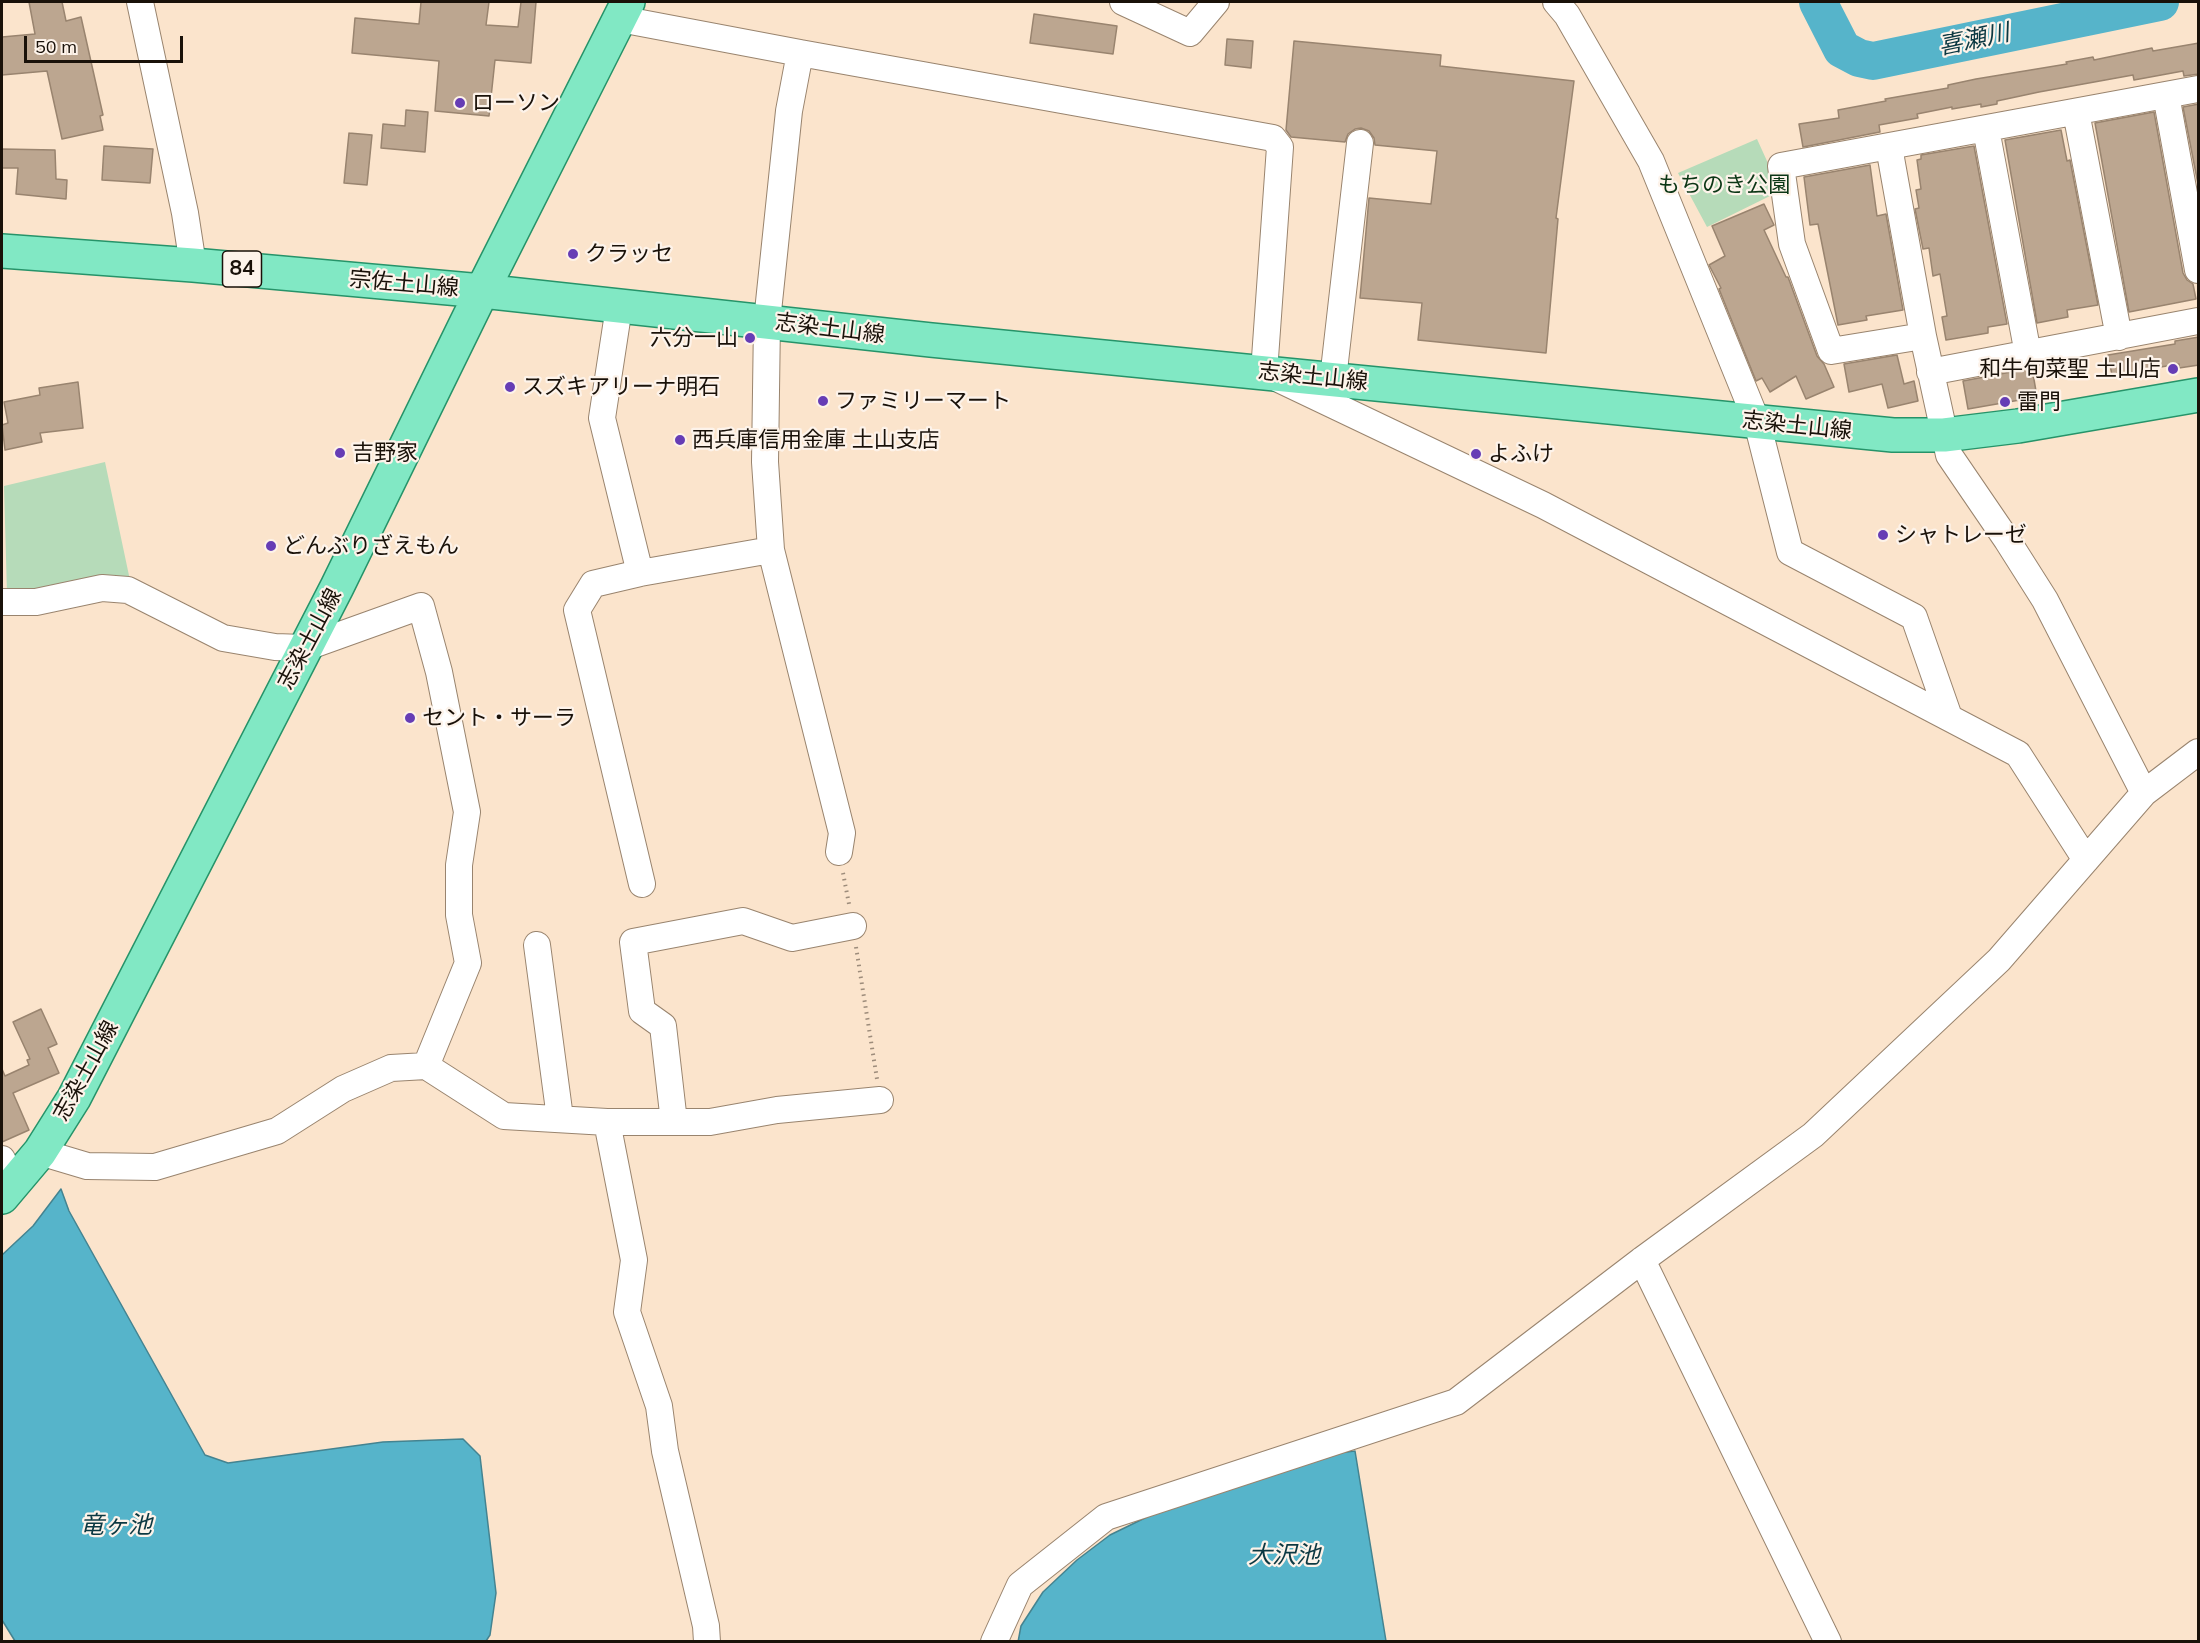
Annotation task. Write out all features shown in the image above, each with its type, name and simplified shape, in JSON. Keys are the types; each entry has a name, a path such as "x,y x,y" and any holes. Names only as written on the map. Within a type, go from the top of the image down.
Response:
{"main road":[{"name":"宗佐土山線","path":"2,251 193,265 482,291 624,10"},
{"name":"志染土山線","path":"6,1180 40,1152 74,1098 337,587 482,291 931,340 1893,435 1944,435 2018,426 2199,395"}],"street":[{"path":"140,2 185,213 193,265"},
{"path":"1123,2 1190,33 1216,2"},
{"path":"1557,2 1651,161 1757,422 1790,552 1914,617 1949,717"},
{"path":"624,10 800,53 1273,138 1280,147 1264,372 1543,505 2018,754 2086,860"},
{"path":"800,53 789,111 767,321 765,462 771,550 842,833 839,852"},
{"path":"1923,336 1831,351 1792,244 1781,166 2199,89"},
{"path":"2166,95 2199,270"},
{"path":"2076,112 2118,337"},
{"path":"1986,129 2028,354"},
{"path":"1334,379 1360,143"},
{"path":"1889,147 1930,372 1949,455 2045,600 2144,794"},
{"path":"619,307 602,418 640,573"},
{"path":"1930,372 2199,321"},
{"path":"642,884 577,610 593,584 640,573 771,550"},
{"path":"2,602 36,602 102,588 128,590 223,638 275,647 304,648 421,606 439,672 467,812 459,865 459,915 468,963 426,1065"},
{"path":"994,1641 1020,1584 1106,1517 1456,1402 1642,1260 1813,1135 1999,960 2144,794 2199,752"},
{"path":"674,1122 663,1026 642,1011 633,942 743,921 792,938 853,926"},
{"path":"537,945 560,1118"},
{"path":"40,1152 87,1166 155,1167 277,1131 343,1089 391,1068 426,1065 504,1116 607,1122 710,1122 777,1110 880,1100"},
{"path":"607,1122 634,1260 627,1312 659,1407 665,1451 706,1626 707,1641"},
{"path":"1642,1260 1828,1641"}],"path":[{"path":"839,852 880,1100"}],"green space":[{"name":"もちのき公園","path":"1757,139 1767,161 1774,194 1707,227 1678,173"},
{"path":"105,462 131,585 7,594 4,486"}],"water":[{"name":"竜ヶ池","path":"61,1189 69,1211 205,1455 228,1463 383,1442 463,1439 480,1456 496,1593 490,1635 486,1641 15,1641 2,1620 2,1255 33,1226"},
{"name":"大沢池","path":"1355,1451 1386,1641 1018,1642 1021,1626 1043,1592 1077,1560 1110,1535 1192,1495 1329,1454"}],"building":[{"path":"29,2 62,2 66,21 81,17 103,115 100,116 103,130 62,139 47,71 2,75 2,37 35,34"},
{"path":"421,2 489,2 486,25 518,27 521,2 536,2 531,63 495,60 489,116 435,111 439,61 352,53 355,18 419,24"},
{"path":"1034,14 1117,26 1113,54 1030,43"},
{"path":"1227,39 1253,41 1251,68 1225,65"},
{"path":"1294,41 1441,55 1440,66 1574,81 1556,218 1558,219 1546,353 1418,340 1422,303 1360,298 1369,198 1431,204 1437,151 1375,145 1374,138 1369,131 1361,128 1348,134 1345,142 1291,137 1286,130"},
{"path":"2199,43 2199,74 2184,76 2183,71 2134,80 2133,75 2039,92 1997,101 1997,104 1981,107 1981,104 1952,109 1952,107 1917,114 1918,118 1879,125 1880,132 1803,147 1799,124 1839,118 1838,110 1948,88 1948,85 1976,79 2067,64 2066,62 2093,57 2094,60 2152,48 2153,51"},
{"path":"2199,104 2199,189 2183,107"},
{"path":"406,110 428,112 425,152 381,148 383,124 405,126"},
{"path":"2154,112 2183,273 2193,284 2196,299 2129,312 2095,123"},
{"path":"2061,130 2067,161 2070,160 2098,305 2067,310 2068,317 2037,323 2005,140"},
{"path":"349,133 372,135 367,185 344,183"},
{"path":"104,146 153,149 150,183 102,180"},
{"path":"1974,146 2007,324 1988,327 1988,333 1946,340 1942,317 1947,316 1940,274 1933,276 1929,248 1923,249 1915,209 1919,208 1916,190 1921,189 1917,160 1921,159 1921,155"},
{"path":"2,149 55,150 56,179 67,180 66,199 16,194 18,168 2,168"},
{"path":"1870,165 1877,216 1886,214 1903,310 1866,316 1867,320 1838,325 1818,224 1810,225 1804,177"},
{"path":"1764,204 1774,225 1764,230 1788,277 1817,356 1824,364 1834,387 1806,399 1796,376 1770,392 1762,378 1756,381 1719,289 1721,288 1709,265 1725,256 1712,226"},
{"path":"2199,337 2199,365 2179,368 2179,364 2112,375 2108,355 2175,344 2175,341"},
{"path":"1897,355 1904,384 1914,381 1918,401 1888,408 1882,384 1849,392 1844,364"},
{"path":"2032,368 2037,397 1968,409 1963,381"},
{"path":"78,382 83,428 40,433 42,442 5,450 2,425 8,423 4,402 40,395 39,388"},
{"path":"41,1009 57,1044 48,1048 59,1073 13,1093 29,1130 2,1142 2,1069 5,1076 29,1065 27,1060 30,1059 13,1022"}],"waterway":[{"name":"喜瀬川","path":"1818,2 1842,49 1859,58 1873,61 2160,2"}],"place":[{"name":"ローソン","path":"460,103"},
{"name":"クラッセ","path":"573,254"},
{"name":"六分一山","path":"750,338"},
{"name":"和牛旬菜聖 土山店","path":"2173,369"},
{"name":"スズキアリーナ明石","path":"510,387"},
{"name":"ファミリーマート","path":"823,401"},
{"name":"雷門","path":"2005,402"},
{"name":"西兵庫信用金庫 土山支店","path":"680,440"},
{"name":"吉野家","path":"340,453"},
{"name":"よふけ","path":"1476,454"},
{"name":"シャトレーゼ","path":"1883,535"},
{"name":"どんぶりざえもん","path":"271,546"},
{"name":"セント・サーラ","path":"410,718"}]}
